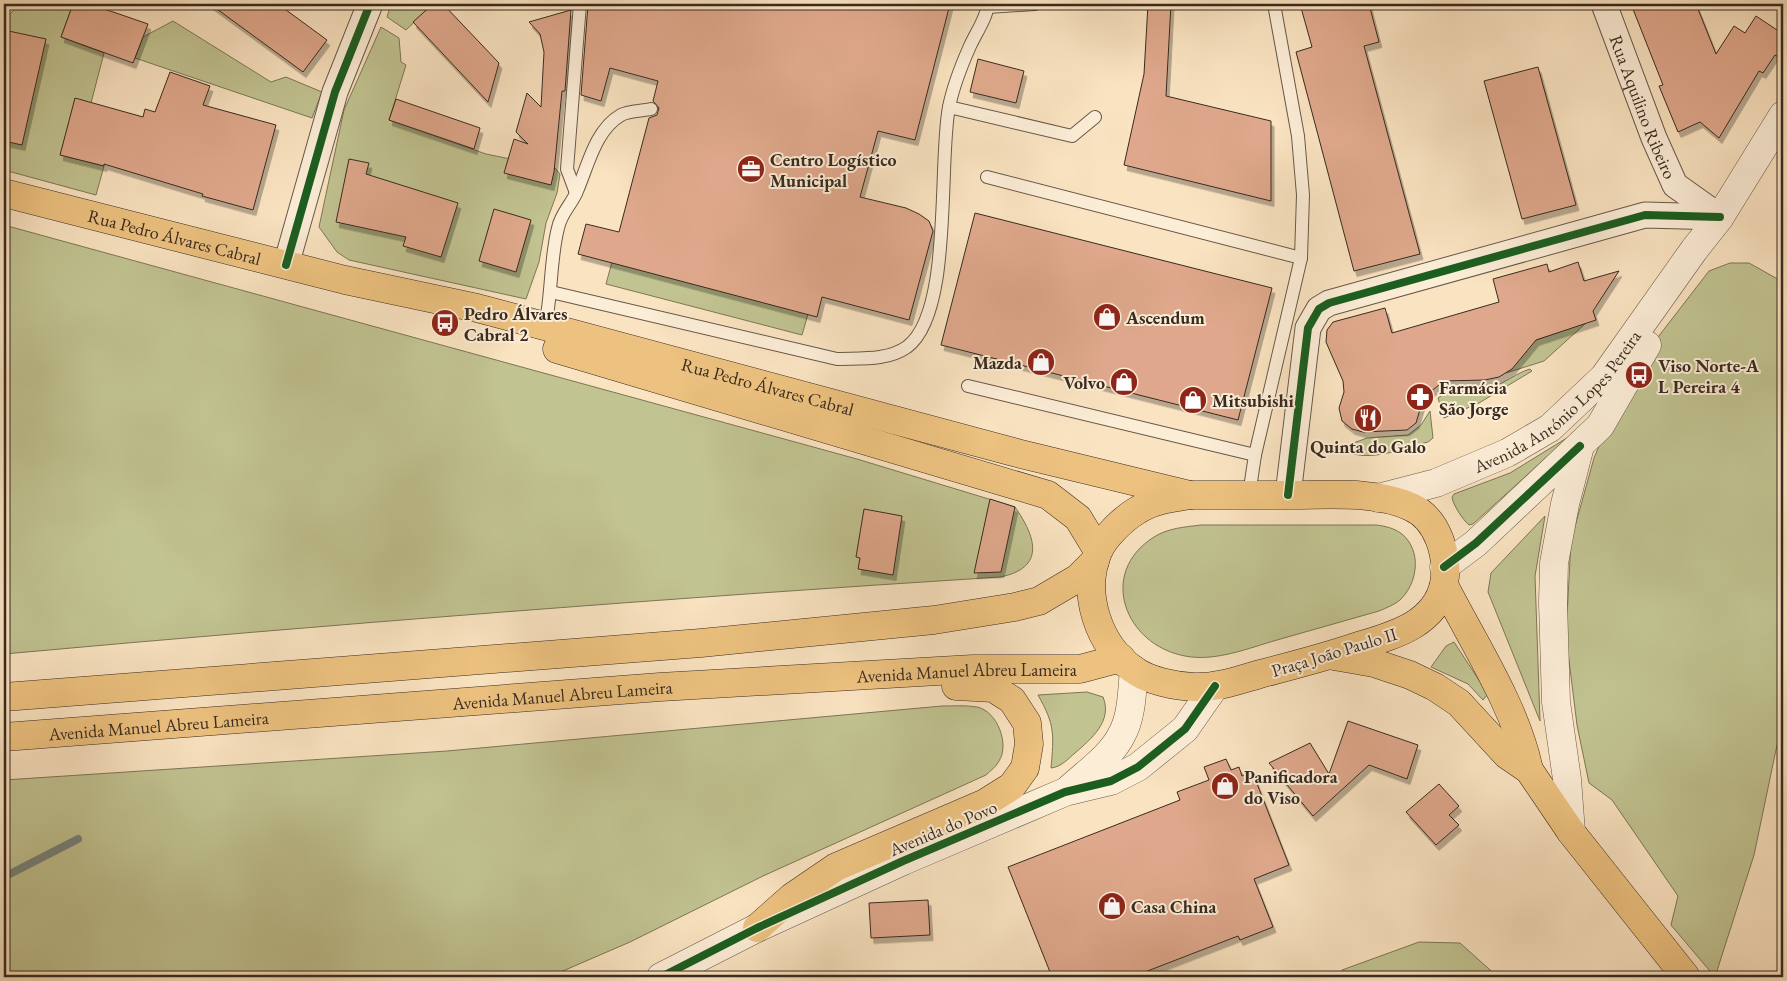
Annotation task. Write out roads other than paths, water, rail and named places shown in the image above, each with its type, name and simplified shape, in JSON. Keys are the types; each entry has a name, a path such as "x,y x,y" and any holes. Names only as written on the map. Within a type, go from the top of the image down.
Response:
{"main road":[{"name":"Rua Pedro Álvares Cabral","path":"4,193 345,280 477,308 1007,451 1190,495"},
{"name":"Rua Pedro Álvares Cabral","path":"345,280 474,325 1048,495 1078,518 1097,556"},
{"name":"Praça João Paulo II","path":"1190,495 1288,495 1378,498 1412,507 1427,518 1440,540 1444,576 1432,610 1412,627 1330,655 1215,686 1194,687 1155,679 1128,664 1104,636 1094,614 1092,589 1097,556 1114,530 1137,510 1163,499 1190,495"},
{"path":"4,697 691,644 934,620 1015,607 1039,600 1059,591 1078,578 1097,556"},
{"path":"1444,576 1524,745 1529,770"},
{"path":"1330,655 1374,663 1435,687 1459,703 1507,755 1529,770 1571,832 1686,977"},
{"name":"Avenida Manuel Abreu Lameira","path":"4,737 723,684 973,669 1080,669 1128,664"},
{"path":"723,684 822,692 968,686 993,688 1012,700 1027,723 1029,744 1025,768 1012,786 985,803 836,867 792,897 758,928"}],"street":[{"path":"286,265 335,92 370,4"},
{"name":"Rua Aquilino Ribeiro","path":"1604,4 1654,138 1676,185 1720,217"},
{"name":"Avenida António Lopes Pereira","path":"1378,498 1436,483 1507,453 1550,428 1604,378 1694,250 1720,217 1783,115"},
{"path":"1288,495 1308,328 1319,309 1329,302 1645,215 1720,217"},
{"name":"Avenida António Lopes Pereira","path":"1444,576 1600,426 1650,340 1694,250"},
{"path":"1571,832 1567,779 1556,702 1553,603 1554,563 1565,504 1580,446"},
{"name":"Avenida do Povo","path":"1065,792 1106,756 1122,734 1129,711 1128,664"},
{"name":"Avenida do Povo","path":"661,977 758,928 903,861 1065,792 1111,781 1138,767 1185,729 1215,686"}],"lane":[{"path":"576,193 567,168 580,4"},
{"path":"552,292 837,359 882,358 907,347 926,325 934,292 939,250 949,107 968,50 988,6 1035,4"},
{"path":"1249,495 1254,455 1301,258 1303,195 1298,136 1274,4"},
{"path":"949,107 1072,136 1095,117"},
{"path":"545,327 552,292 557,229 562,213 576,193 593,149 608,128 621,115 651,109"},
{"path":"987,177 1301,258"},
{"path":"968,386 1254,455"}],"waterway":[{"path":"4,877 78,839"}],"place":[{"name":"Centro Logístico Municipal","path":"751,169"},
{"name":"Ascendum","path":"1107,317"},
{"name":"Pedro Álvares Cabral 2","path":"445,323"},
{"name":"Mazda","path":"1041,362"},
{"name":"Viso Norte-A L Pereira 4","path":"1639,375"},
{"name":"Volvo","path":"1124,382"},
{"name":"Farmácia São Jorge","path":"1420,397"},
{"name":"Mitsubishi","path":"1193,400"},
{"name":"Quinta do Galo","path":"1368,418"},
{"name":"Panificadora do Viso","path":"1225,786"},
{"name":"Casa China","path":"1112,906"}]}
